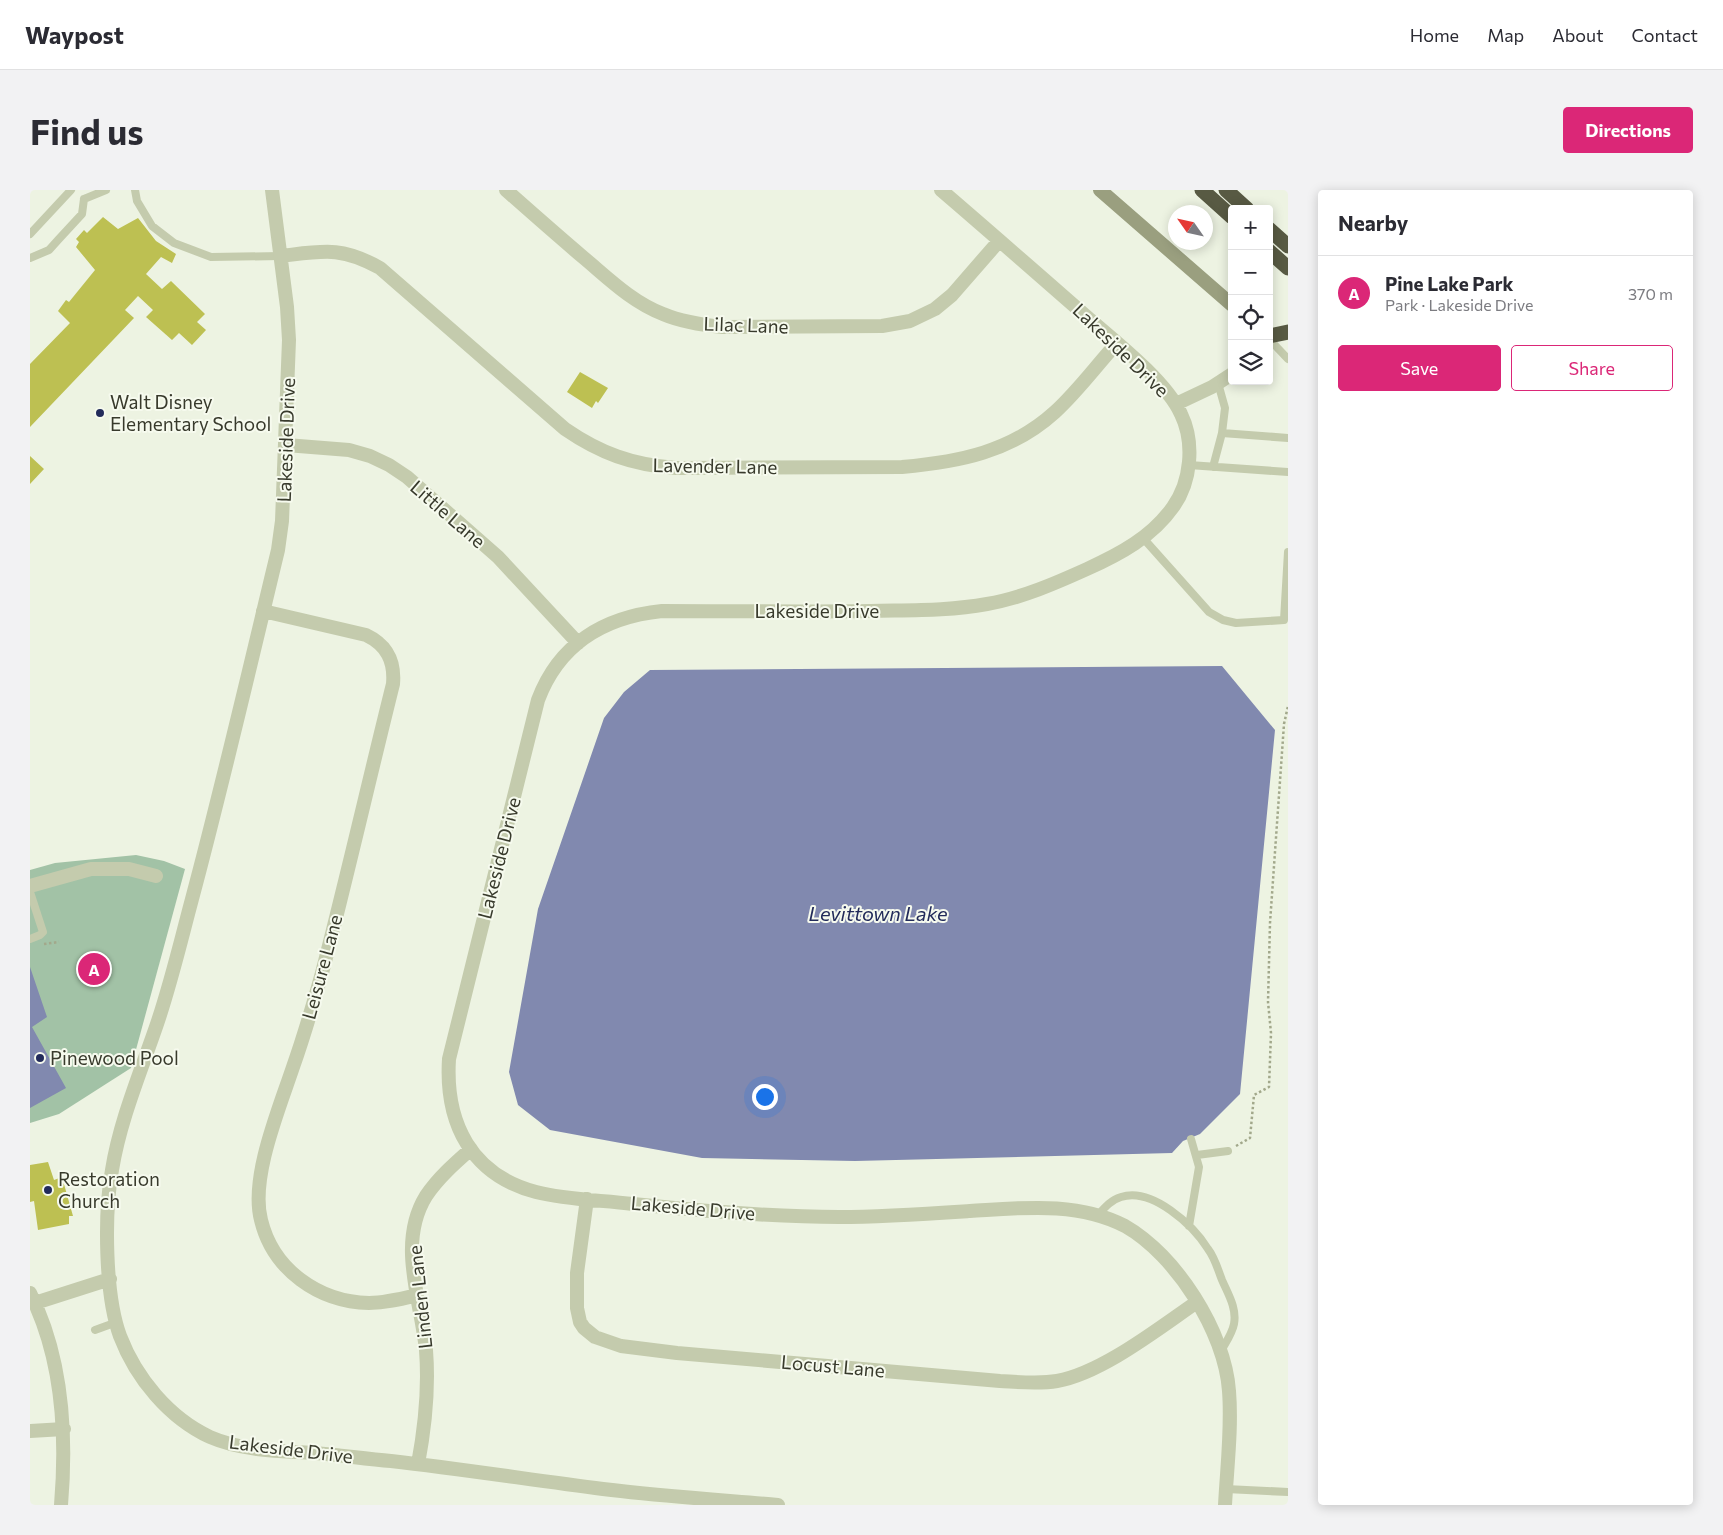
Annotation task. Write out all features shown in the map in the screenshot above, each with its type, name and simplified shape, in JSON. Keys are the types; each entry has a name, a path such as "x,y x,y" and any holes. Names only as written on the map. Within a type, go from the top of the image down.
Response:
{"highway":[{"path":"1202,190 1228,213"},
{"path":"1226,190 1243,205"},
{"path":"1273,233 1288,246"},
{"path":"1273,255 1288,268"},
{"path":"1273,337 1288,332"}],"main road":[{"path":"1100,190 1228,302"}],"street":[{"name":"Lakeside Drive","path":"272,190 287,307 289,340 282,521 278,550 194,892 168,989 126,1116 113,1164 108,1208 107,1241 110,1279 119,1334 128,1355 140,1375 176,1415 193,1428 213,1438 234,1444 275,1450 418,1464 607,1489 778,1505"},
{"name":"Lilac Lane","path":"506,190 623,292 662,314 679,320 723,327 882,326 910,320 936,308 952,295 999,240"},
{"name":"Lakeside Drive","path":"941,190 1117,343 1162,386 1176,404 1186,424 1189,465 1176,503 1164,520 1143,538 1106,559 1066,578 1021,595 989,604 933,610 816,612 662,611 626,617 608,624 578,643 564,656 550,674 538,700 449,1059 449,1093 452,1110 457,1126 471,1149 490,1169 511,1183 550,1195 695,1210 789,1216 842,1217 1030,1208 1061,1209 1098,1215 1123,1226 1156,1248 1172,1265 1210,1324 1221,1351 1229,1389 1230,1411 1225,1505"},
{"name":"Lavender Lane","path":"281,256 319,251 338,252 363,258 380,268 565,429 608,454 636,463 656,466 676,468 902,467 939,464 979,455 1020,437 1041,423 1071,396 1117,343"},
{"path":"1176,404 1228,377"},
{"name":"Little Lane","path":"286,445 349,450 370,456 389,465 407,477 498,557 578,643"},
{"name":"Leisure Lane","path":"263,611 366,635 383,646 393,664 394,674 322,973 307,1027 278,1112 261,1171 258,1187 260,1220 272,1250 282,1263 306,1285 320,1292 352,1301 369,1303 386,1302 417,1295"},
{"path":"30,886 91,869 129,869 156,876"},
{"name":"Linden Lane","path":"418,1464 425,1418 427,1378 426,1350 412,1256 416,1220 421,1206 438,1180 471,1149"},
{"name":"Locust Lane","path":"587,1199 577,1273 578,1315 584,1328 596,1337 621,1346 677,1353 1000,1381 1049,1382 1076,1376 1097,1367 1197,1302"},
{"path":"61,1505 64,1429 61,1396 53,1356 33,1298 110,1279"},
{"path":"30,1431 64,1429"}],"lane":[{"path":"30,234 72,190 84,199"},
{"path":"84,199 106,190"},
{"path":"134,190 137,201 152,226 174,243 211,257 281,256"},
{"path":"30,258 49,250 82,214 84,199"},
{"path":"1271,340 1288,359"},
{"path":"1213,467 1222,433 1225,408 1218,383"},
{"path":"1222,433 1288,438"},
{"path":"1189,465 1288,472"},
{"path":"1143,538 1209,612 1223,620 1236,623 1284,620 1288,552"},
{"path":"30,892 43,932 30,939"},
{"path":"1189,1226 1199,1167 1191,1139"},
{"path":"1196,1155 1228,1151"},
{"path":"1098,1215 1109,1203 1121,1197 1136,1195 1150,1198 1189,1226 1209,1249 1234,1307 1234,1323 1221,1351"},
{"path":"95,1330 117,1322"},
{"path":"1226,1488 1288,1492"}],"path":[{"path":"1228,1151 1250,1138 1254,1096 1268,1086 1271,1033 1268,1002 1270,924 1284,724 1288,706"}],"green space":[{"path":"136,855 164,861 185,869 131,1068 59,1114 30,1123 30,870 55,863"}],"water":[{"name":"Levittown Lake","path":"1222,666 1275,730 1240,1094 1200,1134 1183,1141 1172,1153 855,1161 702,1158 550,1130 518,1105 509,1072 538,909 604,718 624,692 650,670"},
{"name":"Pinewood Pool","path":"30,967 47,1017 32,1027 66,1088 30,1108"}],"building":[{"name":"Walt Disney Elementary School","path":"103,217 118,229 138,218 156,241 176,254 172,263 161,257 146,274 162,289 171,281 205,314 197,322 206,330 192,345 179,333 172,340 146,317 153,310 138,296 125,310 134,318 30,427 30,364 70,323 58,311 66,300 69,302 95,270 76,247 79,242 76,239 84,230 87,233"},
{"path":"580,372 608,388 598,403 596,401 592,408 567,392"},
{"path":"30,456 44,469 30,484"},
{"name":"Restoration Church","path":"48,1162 54,1180 62,1177 73,1216 69,1216 69,1224 38,1230 34,1201 30,1202 30,1165"}],"place":[{"name":"Walt Disney Elementary School","path":"100,413"},
{"name":"Pine Lake Park","path":"94,969"},
{"name":"Pinewood Pool","path":"40,1058"},
{"name":"Restoration Church","path":"48,1190"}]}
